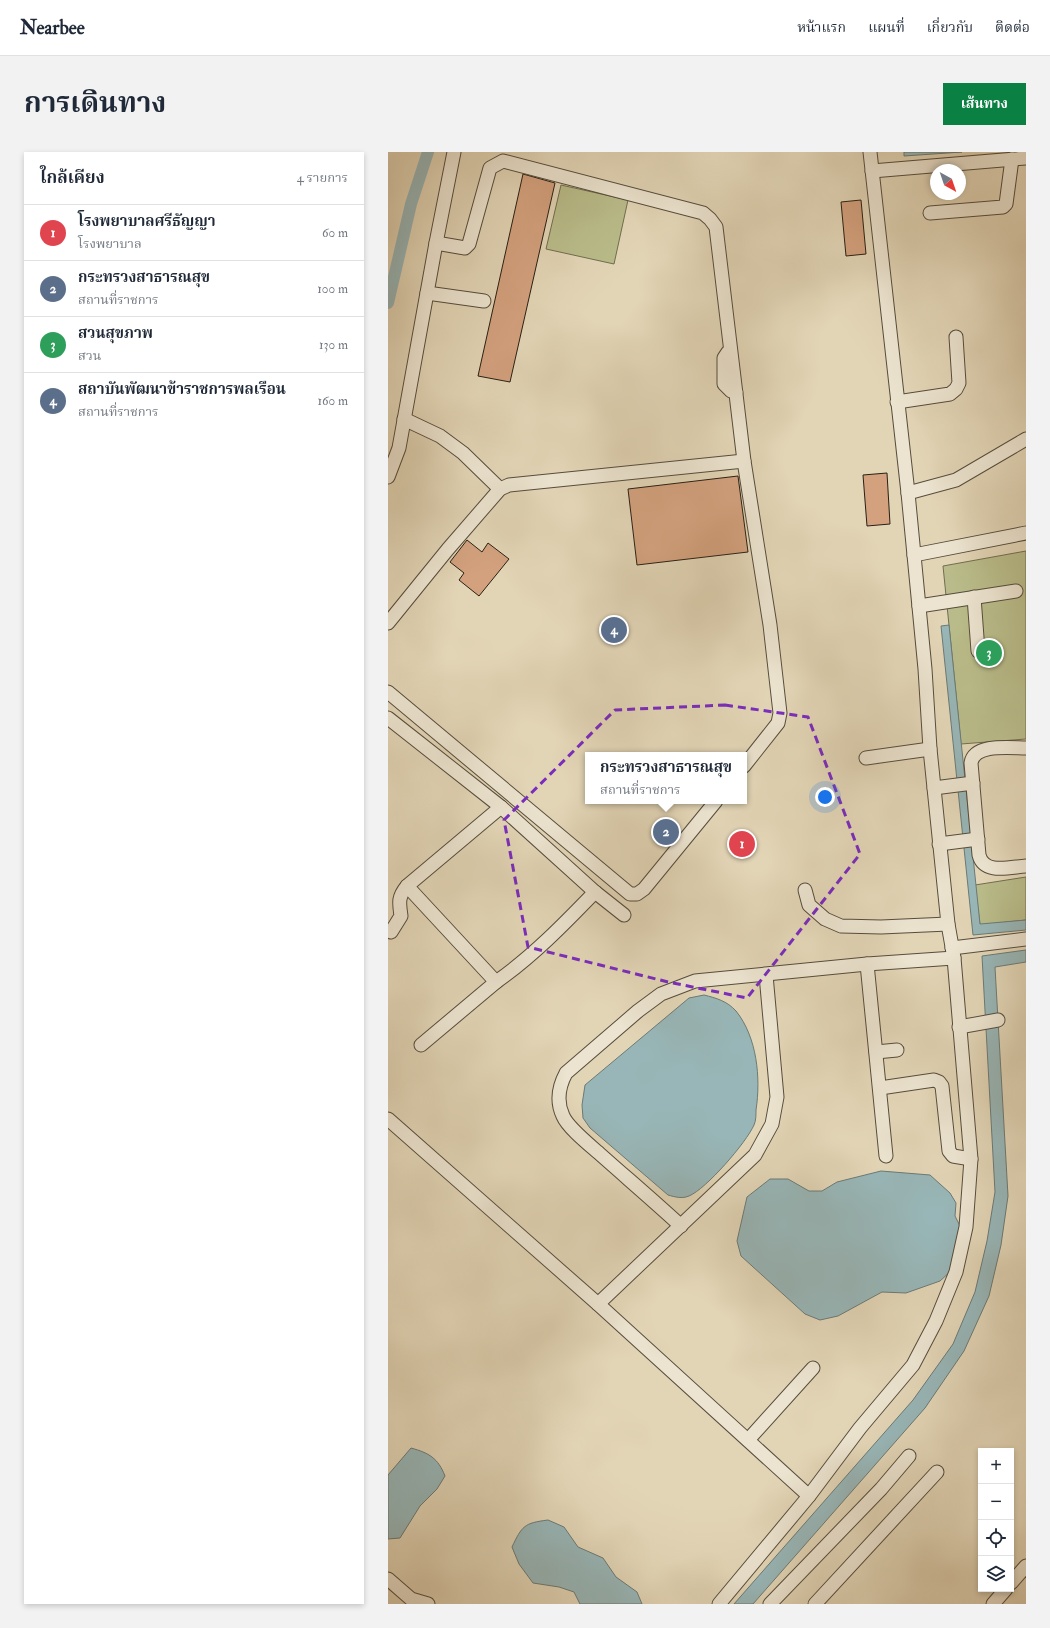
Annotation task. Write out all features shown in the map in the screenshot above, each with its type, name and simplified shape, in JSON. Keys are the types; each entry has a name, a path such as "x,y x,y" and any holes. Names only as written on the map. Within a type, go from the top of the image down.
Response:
{"street":[{"path":"388,477 399,448 454,152"},
{"path":"718,1604 809,1496 860,1428 912,1365 936,1321 956,1272 966,1227 971,1159 956,951 948,924 939,844 908,493 870,152"},
{"path":"872,171 1026,158"},
{"path":"930,213 1003,207 1006,204 1012,159"},
{"path":"436,243 465,248 468,244 490,168 503,161 703,213 716,227 731,347 724,358 724,384 731,391 736,392 744,461 770,625 780,713 778,723 747,762"},
{"path":"427,293 484,301"},
{"path":"897,402 950,394 956,389 960,383 956,337"},
{"path":"404,419 440,436 463,453 500,488"},
{"path":"908,493 956,480 1026,438"},
{"path":"388,623 448,548 500,488 509,485 744,461"},
{"path":"914,555 1026,533"},
{"path":"919,606 1016,591"},
{"path":"974,597 978,651"},
{"path":"388,692 630,894 637,894 644,889 714,804"},
{"path":"388,718 501,807 595,892 624,915"},
{"path":"1026,748 987,748 980,750 974,754 972,758 966,784 971,839 981,862 987,867 993,868 1026,866"},
{"path":"866,758 930,749"},
{"path":"934,788 966,784"},
{"path":"391,932 401,916 399,901 401,893 407,886 501,807"},
{"path":"939,844 971,839"},
{"path":"407,886 496,982"},
{"path":"805,890 809,906 825,919 841,926 881,927 948,924"},
{"path":"421,1045 496,982 512,971 554,934 595,892"},
{"path":"681,1226 582,1138 564,1118 560,1108 559,1095 561,1084 566,1073 638,1011 661,994 695,981 867,964 956,951 982,944 1026,939"},
{"path":"867,964 886,1156"},
{"path":"598,1304 755,1156 772,1124 777,1097 766,974"},
{"path":"962,1026 998,1020"},
{"path":"876,1052 897,1050"},
{"path":"880,1088 934,1080 939,1082 942,1086 949,1151 953,1156 971,1159"},
{"path":"388,1119 598,1304 809,1496"},
{"path":"748,1440 814,1368"},
{"path":"770,1604 881,1489 909,1456"},
{"path":"815,1604 937,1472"},
{"path":"1014,1580 1026,1566"},
{"path":"388,1579 412,1599 428,1604"},
{"path":"992,1604 1003,1592"}],"highlighted area":[{"path":"725,705 808,717 860,854 747,998 668,982 528,947 504,820 615,710"}],"green space":[{"path":"561,185 628,200 614,264 546,249"},
{"path":"1026,551 1026,739 961,744 943,566"},
{"path":"1026,877 1026,920 980,925 975,885"}],"water":[{"path":"904,152 962,152 904,156"},
{"path":"949,625 980,924 1026,920 1026,930 973,935 941,626"},
{"path":"1026,950 1026,962 995,967 1008,1196 1001,1245 989,1296 964,1351 925,1408 753,1604 734,1604 913,1400 953,1344 975,1292 987,1241 995,1192 982,956"},
{"path":"704,995 721,1000 733,1008 743,1021 749,1033 756,1058 758,1085 756,1120 743,1143 715,1175 696,1192 686,1197 678,1197 668,1195 590,1128 583,1118 582,1105 585,1085 689,998"},
{"path":"881,1171 930,1175 950,1193 956,1203 955,1216 962,1230 952,1270 940,1281 906,1293 882,1292 838,1316 820,1320 805,1314 741,1256 737,1241 747,1197 770,1179 788,1179 809,1191 822,1191 837,1182"},
{"path":"411,1448 432,1457 439,1465 445,1476 437,1489 420,1506 400,1538 388,1539 388,1475"},
{"path":"548,1520 564,1527 578,1547 603,1558 616,1577 637,1592 642,1604 580,1604 574,1592 559,1587 533,1583 519,1564 512,1547 518,1534 529,1524"}],"building":[{"path":"523,174 555,183 510,382 478,376"},
{"path":"861,200 866,254 846,256 841,202"},
{"path":"887,473 890,524 867,526 863,475"},
{"path":"738,476 748,552 637,565 628,489"},
{"path":"467,540 482,552 488,543 509,559 479,596 459,580 464,573 450,562"}],"waterway":[{"path":"388,303 411,204 428,152"}],"place":[{"name":"สถาบันพัฒนาข้าราชการพลเรือน","path":"614,630"},
{"name":"สวนสุขภาพ","path":"989,653"},
{"name":"กระทรวงสาธารณสุข","path":"666,832"},
{"name":"โรงพยาบาลศรีธัญญา","path":"742,844"}]}
